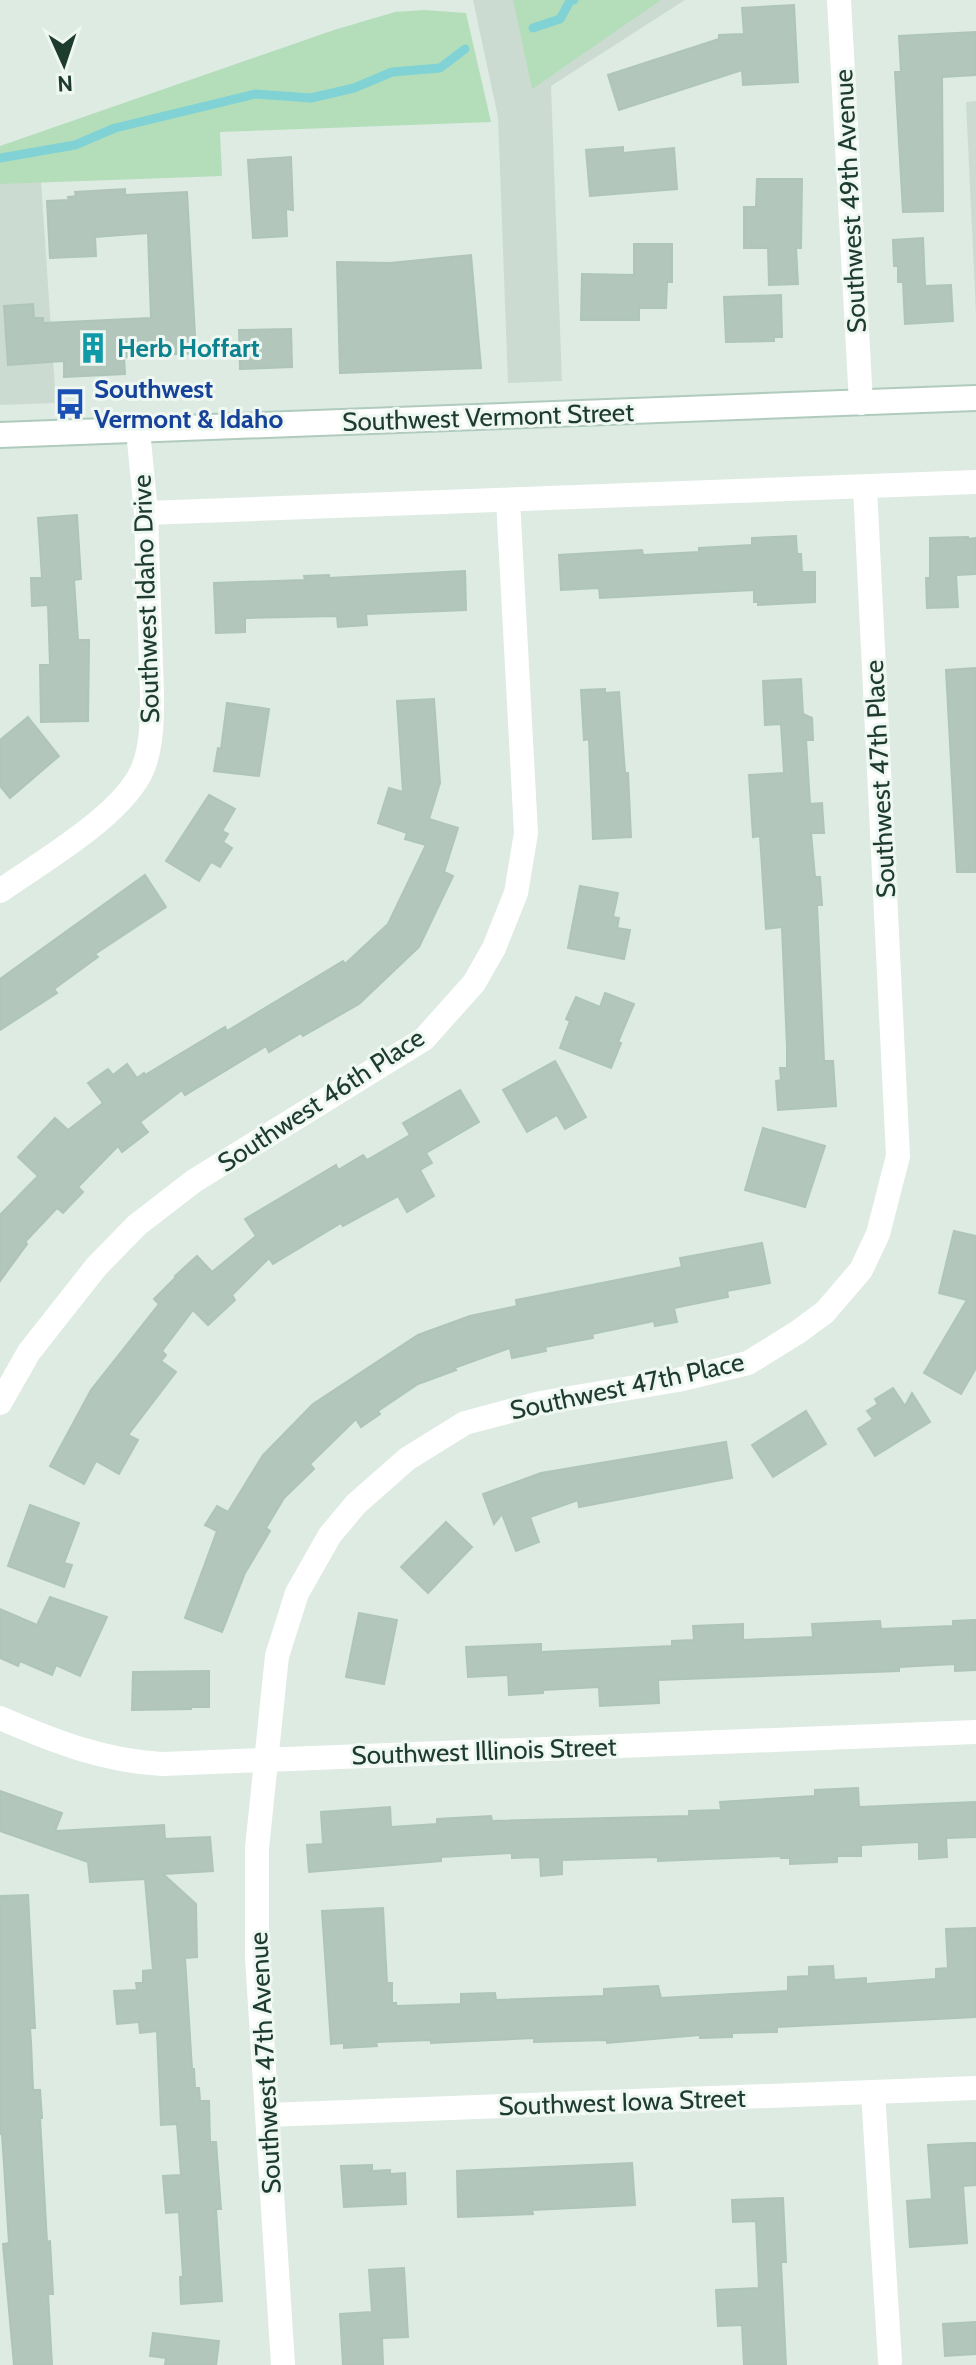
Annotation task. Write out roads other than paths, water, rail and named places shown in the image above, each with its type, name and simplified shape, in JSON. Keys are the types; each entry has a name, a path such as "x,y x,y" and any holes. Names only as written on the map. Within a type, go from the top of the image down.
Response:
{"street":[{"name":"Southwest 49th Avenue","path":"839,0 861,403"},
{"name":"Southwest Vermont Street","path":"0,435 976,398"},
{"name":"Southwest Idaho Drive","path":"0,891 103,817 133,787 143,768 152,725 146,513 138,430"},
{"path":"146,513 976,482"},
{"name":"Southwest 47th Place","path":"266,1760 277,1656 297,1593 339,1525 356,1504 407,1459 465,1423 540,1403 678,1380 748,1363 825,1312 861,1270 878,1234 898,1156 865,487"},
{"name":"Southwest 46th Place","path":"0,1403 29,1352 96,1267 137,1225 194,1181 424,1039 474,983 487,960 516,893 526,833 508,500"},
{"name":"Southwest Illinois Street","path":"0,1718 66,1745 136,1763 213,1764 976,1732"},
{"name":"Southwest 47th Avenue","path":"266,1760 257,1848 257,1958 283,2365"},
{"name":"Southwest Iowa Street","path":"268,2115 976,2088"},
{"path":"873,2093 890,2361"}],"waterway":[{"path":"533,28 560,19 570,1 574,0"},
{"path":"0,158 75,145 115,128 255,94 311,98 354,88 392,72 440,68 465,49"}],"place":[{"name":"Herb Hoffart","path":"93,348"},
{"name":"Southwest Vermont & Idaho","path":"70,404"}]}
